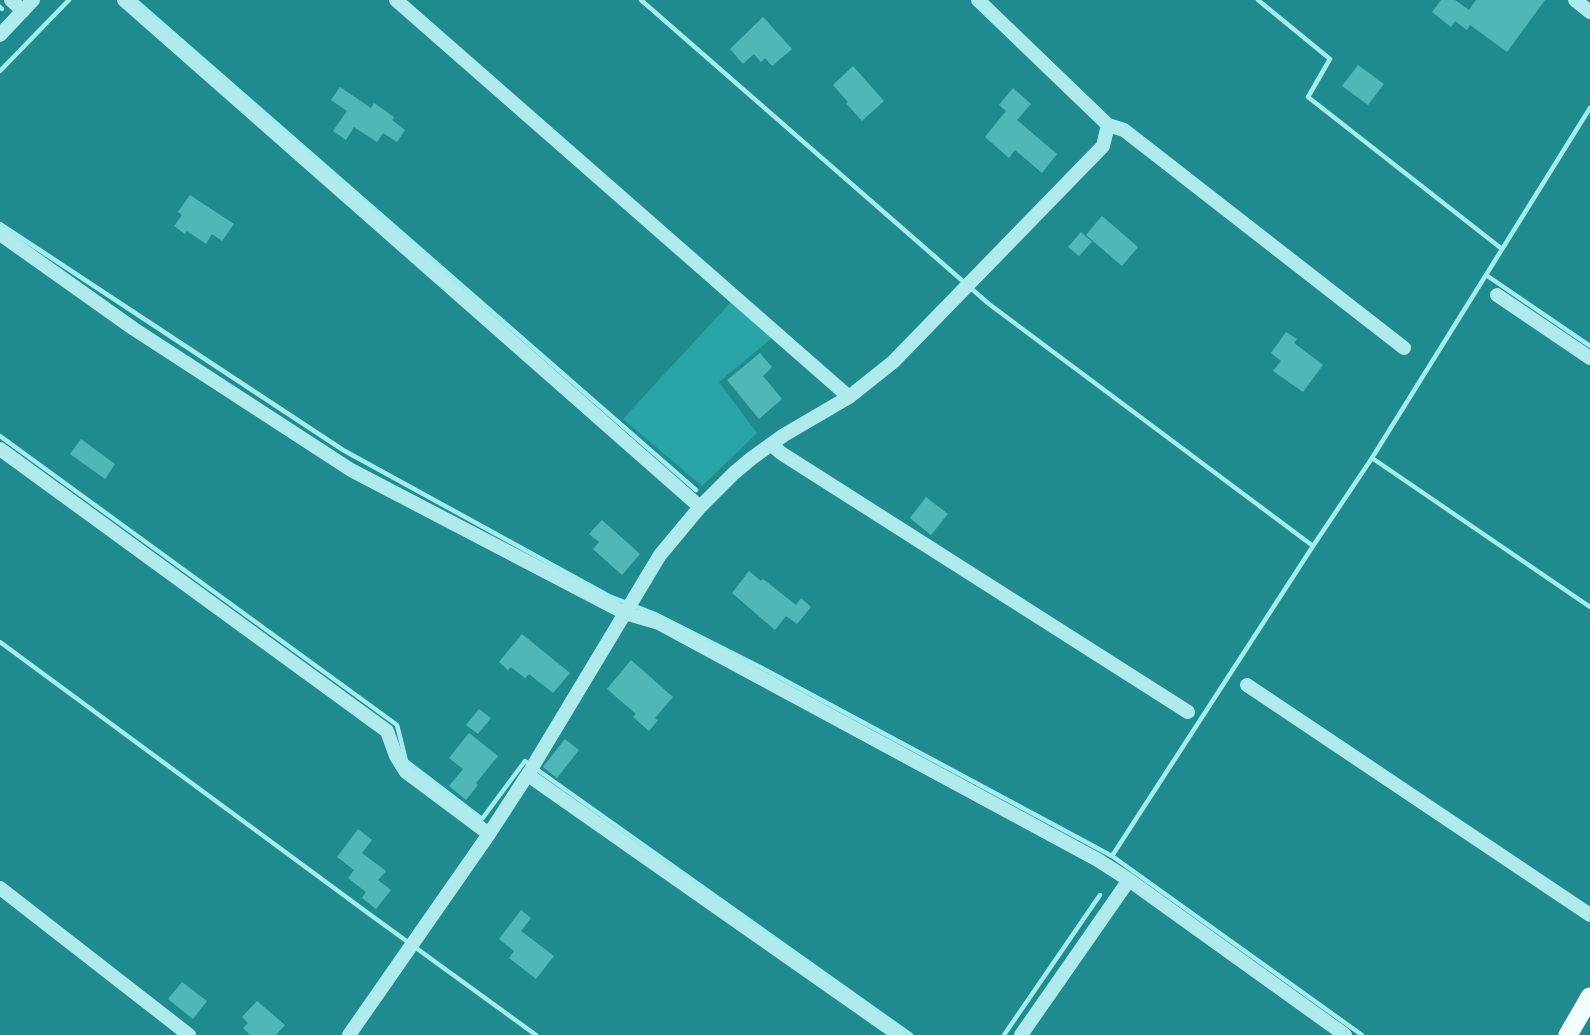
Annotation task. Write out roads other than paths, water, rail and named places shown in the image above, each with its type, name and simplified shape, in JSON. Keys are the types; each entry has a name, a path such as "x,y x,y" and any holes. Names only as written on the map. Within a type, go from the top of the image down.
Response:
{"main road":[{"path":"1568,1035 1590,997"}],"street":[{"path":"11,0 23,12"},
{"path":"0,35 33,0"},
{"path":"124,0 700,506"},
{"path":"396,0 849,396"},
{"path":"978,0 1108,125 1124,130 1404,348"},
{"path":"1575,0 1590,12"},
{"path":"350,1035 532,769 660,555 700,506 752,458 849,396 893,362 1103,146 1108,125"},
{"path":"0,234 134,330 351,470 629,607 1098,860 1129,880 1345,1035"},
{"path":"1497,295 1590,358"},
{"path":"772,444 789,458 1188,712"},
{"path":"0,449 387,731 396,756 406,772 489,834"},
{"path":"1247,685 1590,915"},
{"path":"532,769 899,1035"},
{"path":"1022,1035 1129,880"},
{"path":"0,888 189,1035"}],"waterway":[{"path":"0,71 69,0"},
{"path":"135,0 696,490"},
{"path":"641,0 989,304 1313,546"},
{"path":"1258,0 1330,59 1308,97 1502,249"},
{"path":"1590,108 1372,458 1590,607"},
{"path":"0,224 343,450 609,596 655,614 760,667 1112,856 1362,1035"},
{"path":"1486,275 1590,346"},
{"path":"0,436 397,725 406,761 482,819 525,761 911,1035"},
{"path":"1112,856 1372,458"},
{"path":"0,642 536,1035"},
{"path":"1004,1035 1100,895"}]}
